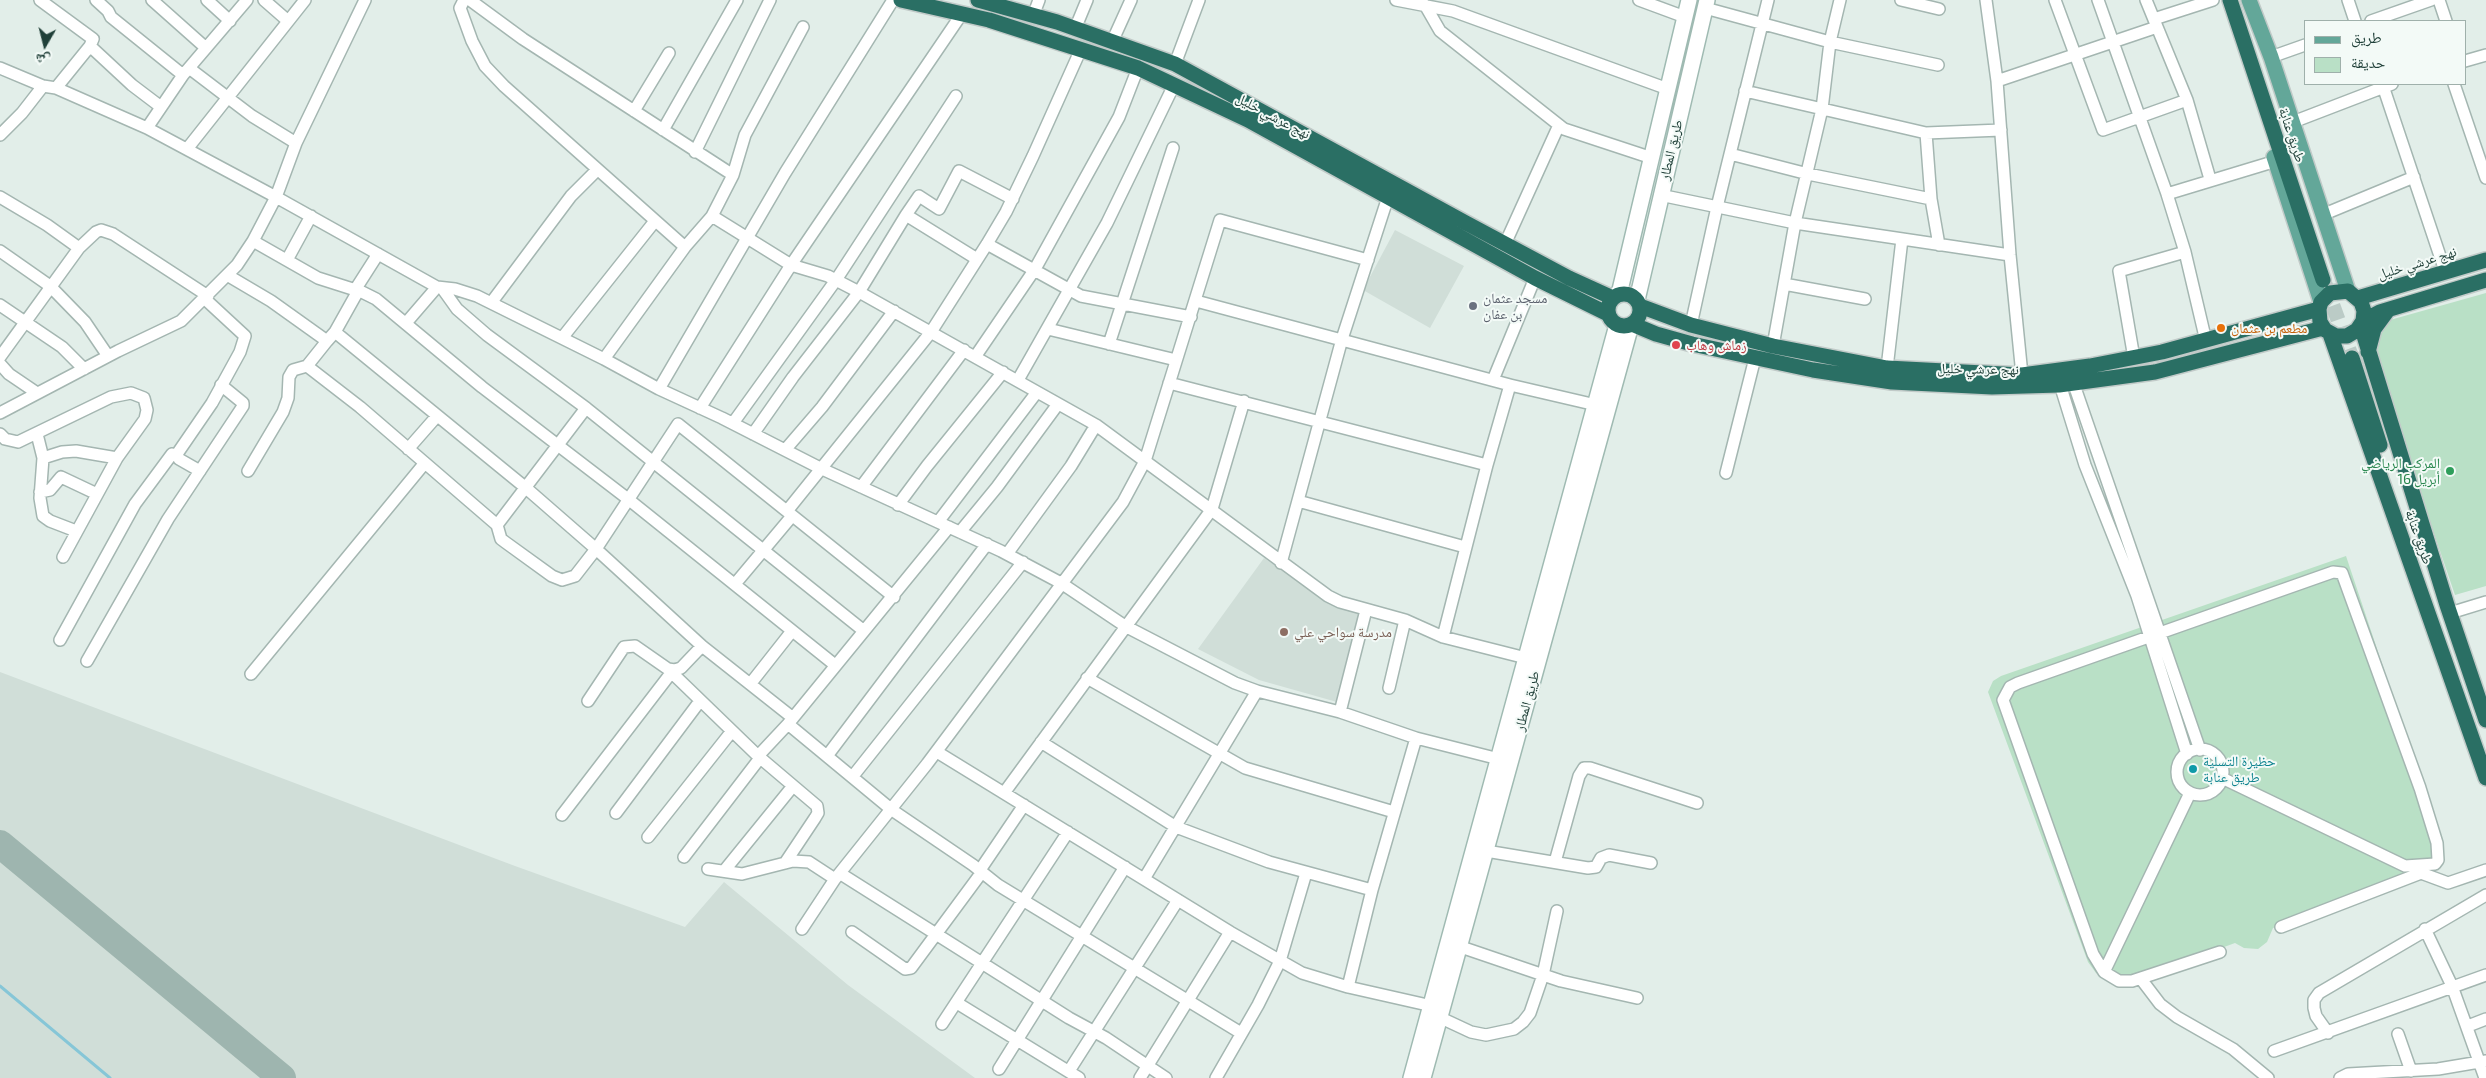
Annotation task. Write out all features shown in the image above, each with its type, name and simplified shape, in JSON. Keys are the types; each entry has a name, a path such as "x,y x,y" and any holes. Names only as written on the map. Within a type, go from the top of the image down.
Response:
{"highway":[{"name":"نهج عرشي خليل","path":"901,0 989,20 1138,68 1248,120 1535,278 1622,322 1656,334 1755,358 1813,370 1902,382 1992,387 2059,385 2154,372 2302,333 2327,331"},
{"name":"نهج عرشي خليل","path":"978,0 996,2 1175,64 1569,278 1615,297"},
{"name":"طريق عنابة","path":"2230,0 2327,278 2239,0"},
{"name":"نهج عرشي خليل","path":"2353,294 2486,260"},
{"path":"2362,324 2364,311 2353,294 2336,291 2320,305 2318,315 2327,331 2347,336 2362,324 2390,309 2486,280"},
{"path":"1629,295 1638,303 1639,316 1622,322 1609,305 1615,297 1629,295"},
{"name":"نهج عرشي خليل","path":"1638,303 1691,325 1773,346 1887,368 2022,375 2134,358 2206,341 2320,305"},
{"path":"2359,355 2374,329 2390,309"},
{"name":"طريق عنابة","path":"2362,324 2359,355 2428,583 2436,638"},
{"name":"طريق عنابة","path":"2327,331 2336,350 2486,778"},
{"path":"2302,333 2324,337 2336,350"},
{"name":"طريق عنابة","path":"2359,355 2486,720"}],"main road":[{"name":"طريق المطار","path":"1615,297 1620,290 1690,0"},
{"path":"2226,0 2320,305"},
{"path":"2249,0 2271,56 2322,215 2353,294"},
{"name":"طريق المطار","path":"1638,303 1660,195 1706,4"},
{"name":"طريق المطار","path":"1424,1078 1436,1012 1602,406 1622,322"},
{"name":"طريق المطار","path":"1411,1078 1460,947 1486,851 1526,658 1602,406"}],"street":[{"path":"40,0 93,39 90,46 56,88"},
{"path":"96,0 111,16 186,72 228,97 252,116 296,142"},
{"path":"152,0 206,48"},
{"path":"207,0 230,21"},
{"path":"147,128 186,72 247,0"},
{"path":"264,0 288,21"},
{"path":"187,150 305,0"},
{"path":"0,413 108,356 170,328 207,297 227,275 253,241 276,197 296,142 365,0"},
{"path":"464,0 460,8 472,41 485,66 504,86 685,247"},
{"path":"470,0 523,39 732,175"},
{"path":"662,130 736,0"},
{"path":"696,152 770,0"},
{"path":"659,390 747,238 893,0"},
{"path":"1033,16 1039,0"},
{"path":"1075,29 1087,0"},
{"path":"1112,42 1131,0"},
{"path":"1175,64 1199,0"},
{"path":"1396,0 1453,10 1668,89"},
{"path":"1639,0 1685,17"},
{"path":"1691,325 1717,207 1768,0"},
{"path":"1773,346 1795,223 1822,109 1830,42 1840,0"},
{"path":"1902,0 1939,9"},
{"path":"1986,0 1997,81 2010,255 2022,375"},
{"path":"2055,0 2074,56 2103,130 2187,100"},
{"path":"2098,0 2168,194 2185,252 2206,341"},
{"path":"2146,0 2187,100 2210,179"},
{"path":"1997,81 2114,42 2213,0"},
{"path":"2348,0 2355,20"},
{"path":"2374,20 2431,0"},
{"path":"2439,0 2446,20"},
{"path":"1706,4 1762,24 1830,42 1938,65"},
{"path":"1425,5 1440,31 1564,129 1652,158"},
{"path":"307,366 360,407 497,526 501,539 504,542 552,576 562,580 575,576 596,549 678,424 695,407 961,15"},
{"path":"604,359 685,247 712,216 732,175 745,135 803,27"},
{"path":"2271,56 2304,45"},
{"path":"90,46 132,85 161,107"},
{"path":"735,584 763,550 822,469 930,332 987,244 1013,199 1055,111 1081,49"},
{"path":"634,111 668,53"},
{"path":"2466,61 2486,55"},
{"path":"0,68 43,86 56,88 147,128 440,287 455,289 491,303 604,359 659,390 733,423 822,469 898,505 987,544 1061,583 1125,626 1199,666 1257,691 1340,712 1416,738 1504,761"},
{"path":"975,357 1035,269 1119,117 1138,68"},
{"path":"1018,380 1107,224 1174,85"},
{"path":"2454,85 2486,178"},
{"path":"2,129 43,86"},
{"path":"2293,122 2381,86 2446,271"},
{"path":"1745,91 1926,133 2001,130"},
{"path":"733,423 836,280 956,96"},
{"path":"1505,244 1559,125"},
{"path":"1926,133 1931,199 1940,245"},
{"path":"1109,344 1173,148"},
{"path":"1730,154 1808,174 1931,199"},
{"path":"2168,194 2210,179 2276,160"},
{"path":"491,303 571,196 597,170"},
{"path":"753,434 793,377 859,292 919,196 939,209 959,171 1013,199"},
{"path":"2322,215 2414,177"},
{"path":"1660,195 1795,223 2010,255"},
{"path":"0,197 47,225 79,248"},
{"path":"1281,563 1342,339 1388,197"},
{"path":"906,215 977,259"},
{"path":"287,260 311,216"},
{"path":"712,216 791,265 836,280 859,292 1096,425 1328,596 1340,602 1405,620 1443,637 1526,658"},
{"path":"802,929 838,877 937,752 1123,502 1145,461 1220,220 1368,260"},
{"path":"562,338 655,221"},
{"path":"0,357 24,321 79,248 96,232 106,230 207,297 244,336 240,352 221,386 177,454 179,459 200,471"},
{"path":"1887,368 1902,239"},
{"path":"253,241 318,278 356,290 376,299 482,387 628,498 835,665"},
{"path":"987,244 1081,296 1191,317"},
{"path":"0,251 50,286 84,322 108,356"},
{"path":"2134,358 2119,272 2185,252"},
{"path":"248,471 283,412 288,398 289,377 293,370 307,366 335,332 356,290 378,254"},
{"path":"227,275 271,301 327,341"},
{"path":"1494,380 1535,278"},
{"path":"1784,284 1865,299"},
{"path":"406,323 440,287"},
{"path":"440,287 457,309 487,335 586,408 864,631"},
{"path":"1196,301 1510,385 1602,406"},
{"path":"0,305 62,347 84,369"},
{"path":"785,450 822,407 894,311"},
{"path":"1048,329 1176,360"},
{"path":"335,332 526,488 702,646 751,683 827,756 892,810 1023,902 1241,1033"},
{"path":"861,487 964,350"},
{"path":"1726,473 1755,358"},
{"path":"0,364 9,374 37,393"},
{"path":"2186,754 2156,636 2074,383 2070,374 2062,369 2058,377 2059,385 2085,465 2156,636 2200,750"},
{"path":"898,505 1003,372"},
{"path":"1169,383 1320,420 1487,465"},
{"path":"1443,637 1465,547 1510,385"},
{"path":"87,661 148,551 243,406 243,403 221,386"},
{"path":"684,857 759,757 894,597 943,524 1037,392"},
{"path":"0,434 5,439 18,442 111,397 131,393 144,398 147,410 145,419 117,458 63,557"},
{"path":"1004,793 1212,509 1244,401"},
{"path":"960,532 997,487 1058,404"},
{"path":"497,526 586,408"},
{"path":"408,449 437,416"},
{"path":"678,424 894,597"},
{"path":"1007,554 1071,466 1096,425"},
{"path":"37,434 43,458 40,492 44,516 50,521 76,531"},
{"path":"43,458 56,453 76,451 117,458"},
{"path":"60,640 135,504 172,454"},
{"path":"251,674 424,464"},
{"path":"40,492 50,490 61,477 97,494"},
{"path":"1298,502 1465,547"},
{"path":"827,756 987,544"},
{"path":"853,776 1023,562"},
{"path":"2220,952 2141,979 2119,981 2104,972 2093,954 2003,700 2010,687 2018,683 2156,636 2333,572 2342,573 2420,788 2438,843 2438,860 2435,864 2405,866 2222,778"},
{"path":"2448,609 2486,602"},
{"path":"1340,712 1366,610"},
{"path":"1389,688 1405,620"},
{"path":"751,683 792,631"},
{"path":"588,701 624,648 635,646 670,671 759,757 817,806 818,813 784,863"},
{"path":"562,815 670,671 681,668 702,646"},
{"path":"1087,678 1245,768 1394,812"},
{"path":"1144,878 1257,691"},
{"path":"616,814 700,701"},
{"path":"648,837 732,731"},
{"path":"1348,987 1372,890 1416,738"},
{"path":"1041,742 1176,826 1224,847 1306,873 1372,890"},
{"path":"2200,750 2208,751 2220,761 2222,778 2219,785 2207,794 2190,793 2183,788 2177,773 2181,760 2186,754 2200,750"},
{"path":"937,752 1280,961 1311,976 1436,1012 1479,1034 1498,1034 1514,1029 1530,1013 1543,975 1557,911"},
{"path":"1555,862 1579,776 1584,768 1590,768 1698,803"},
{"path":"724,871 793,786"},
{"path":"2104,972 2190,793"},
{"path":"852,932 908,969 914,966 981,871 1024,805"},
{"path":"942,1024 984,964 1068,832"},
{"path":"1486,851 1593,868 1603,856 1610,855 1651,863"},
{"path":"708,869 742,874 784,863 809,862 936,934 1166,1078"},
{"path":"999,1069 1125,867"},
{"path":"2281,927 2421,873 2448,883 2486,870"},
{"path":"1216,1078 1258,1005 1280,961 1306,873"},
{"path":"2328,1033 2316,1016 2314,1008 2314,1000 2318,993 2486,895"},
{"path":"1069,1071 1178,900"},
{"path":"2425,929 2452,986 2483,1062 2485,1078"},
{"path":"1140,1078 1230,932"},
{"path":"1460,947 1500,958 1543,975 1637,998"},
{"path":"2274,1051 2486,975"},
{"path":"2141,979 2160,1004 2177,1017 2233,1049 2268,1078"},
{"path":"957,1003 1079,1078"},
{"path":"2468,1026 2486,1019"},
{"path":"2398,1034 2411,1071"},
{"path":"2340,1078 2348,1074 2366,1076 2411,1071 2439,1073 2483,1062"}],"shaded area":[{"path":"1395,230 1464,266 1430,328 1363,290"},
{"name":"مدرسة سواحي علي","path":"1264,558 1320,596 1363,614 1337,702 1259,680 1198,649"},
{"path":"0,672 515,866 685,927 724,882 848,985 975,1078 0,1078"}],"green space":[{"name":"المركب الرياضي 16 أبريل","path":"2486,293 2486,586 2455,595 2374,357 2381,326 2390,320"},
{"path":"2346,556 2443,846 2443,863 2439,869 2273,928 2267,942 2258,949 2244,948 2235,943 2126,983 2109,980 2096,973 2088,962 1988,692 1993,681 2001,676"}],"waterway":[{"path":"0,986 110,1078"}],"taxiway":[{"path":"0,844 282,1078"}],"tunnel":[{"path":"2325,284 2352,358"}],"place":[{"name":"مسجد عثمان بن عفان","path":"1473,306"},
{"name":"مطعم بن عثمان","path":"2221,328"},
{"name":"زماش وهاب","path":"1676,345"},
{"name":"المركب الرياضي 16 أبريل","path":"2450,471"},
{"name":"مدرسة سواحي علي","path":"1284,632"},
{"name":"حظيرة التسلية طريق عنابة","path":"2193,769"}]}
